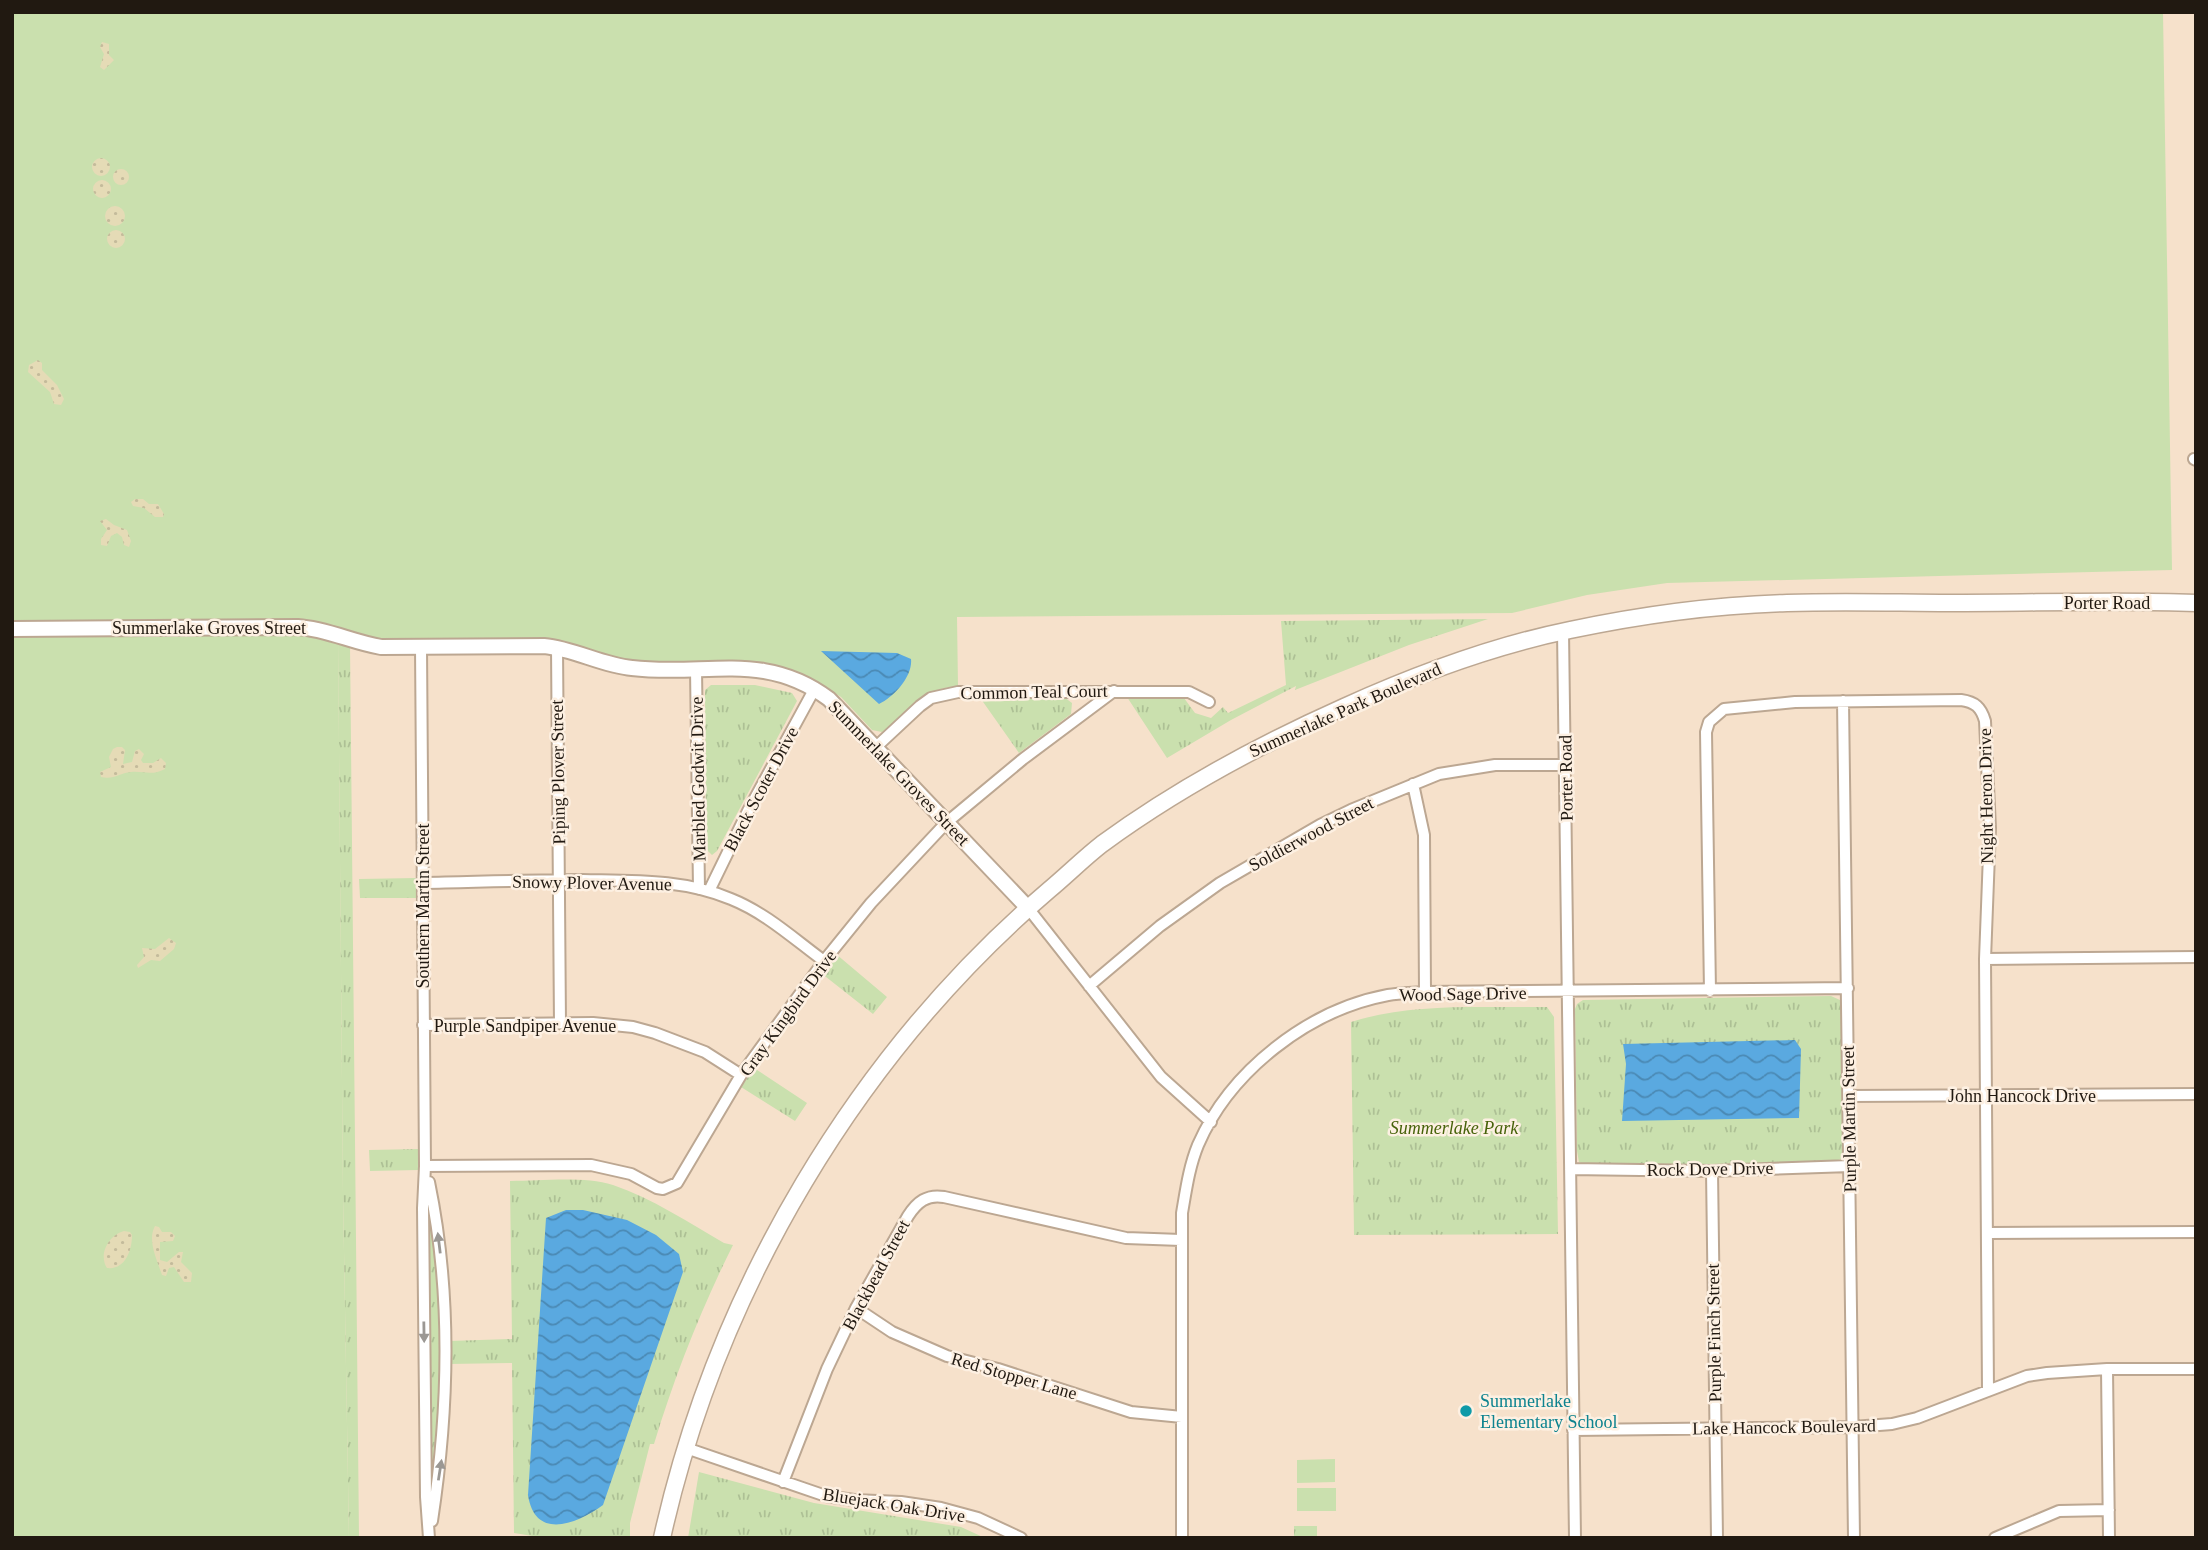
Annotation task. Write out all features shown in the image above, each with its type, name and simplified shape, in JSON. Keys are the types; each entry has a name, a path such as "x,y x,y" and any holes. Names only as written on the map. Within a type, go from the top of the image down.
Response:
{"main road":[{"name":"Porter Road","path":"1563,631 1673,611 1785,603 2196,602"},
{"name":"Summerlake Park Boulevard","path":"662,1538 686,1448 712,1374 772,1240 815,1165 879,1070 974,960 1028,908 1101,845 1167,800 1244,754 1395,684 1477,654 1563,631"}],"street":[{"name":"Summerlake Groves Street","path":"12,629 298,627 381,646 557,647 628,668 771,670 798,679 830,699 1028,908 1161,1077 1211,1122"},
{"name":"Porter Road","path":"1563,631 1575,1538"},
{"name":"Southern Martin Street","path":"421,646 425,1166 423,1208 429,1538"},
{"name":"Piping Plover Street","path":"557,647 560,1023"},
{"name":"Marbled Godwit Drive","path":"696,669 704,890"},
{"name":"Black Scoter Drive","path":"704,890 815,688"},
{"name":"Gray Kingbird Drive","path":"425,1166 591,1165 631,1174 663,1189 677,1183 741,1075 824,961 871,903 946,822 1023,759 1114,691"},
{"name":"Common Teal Court","path":"876,747 920,706 942,695 958,692 1189,692 1209,702"},
{"name":"Night Heron Drive","path":"1710,991 1706,732 1709,722 1724,709 1794,702 1961,700 1976,705 1985,721 1990,828 1985,959 1988,1391"},
{"name":"Purple Martin Street","path":"1843,701 1854,1538"},
{"name":"Soldierwood Street","path":"1089,986 1160,926 1220,883 1320,825 1413,784 1463,768 1565,765"},
{"path":"1413,784 1423,835 1425,992"},
{"name":"Snowy Plover Avenue","path":"423,883 655,881 704,890 730,898 767,918 824,961"},
{"path":"1985,959 2196,957"},
{"name":"Wood Sage Drive","path":"1182,1538 1182,1213 1188,1174 1199,1144 1233,1090 1255,1063 1305,1027 1363,1002 1388,995 1425,992 1848,988"},
{"name":"Purple Sandpiper Avenue","path":"423,1025 613,1025 655,1033 705,1052 741,1075"},
{"name":"John Hancock Drive","path":"1849,1096 2196,1094"},
{"name":"Southern Martin Street","path":"425,1166 440,1250 445,1342 442,1457 429,1538"},
{"name":"Rock Dove Drive","path":"1570,1169 1712,1171 1850,1166"},
{"name":"Purple Finch Street","path":"1712,1171 1717,1538"},
{"name":"Blackbead Street","path":"783,1482 827,1369 856,1308 913,1207 926,1197 944,1197 1126,1238 1181,1240"},
{"path":"1988,1233 2196,1232"},
{"name":"Red Stopper Lane","path":"856,1308 892,1332 947,1356 998,1369 1131,1412 1182,1417"},
{"path":"2107,1369 2109,1538"},
{"name":"Lake Hancock Boulevard","path":"1573,1430 1853,1427 1892,1424 1917,1418 2027,1376 2107,1369 2196,1369"},
{"name":"Bluejack Oak Drive","path":"686,1448 826,1496 941,1508 978,1518 1021,1538"},
{"path":"1995,1538 2059,1511 2109,1510"}],"green space":[{"path":"12,12 2163,12 2172,570 1667,583 1587,595 1512,613 957,617 958,686 944,688 923,697 882,732 872,730 841,697 819,683 797,672 770,665 745,662 630,662 558,642 378,640 338,630 349,1538 12,1538"},
{"path":"1488,619 1409,645 1295,690 1296,686 1167,758 1127,697 1184,698 1195,713 1211,718 1223,707 1228,713 1286,685 1281,621"},
{"path":"338,640 350,644 359,1538 349,1538"},
{"path":"711,685 755,685 792,693 797,701 717,851 712,855 706,849 705,690"},
{"path":"1064,697 1072,703 1071,714 1019,753 981,699"},
{"path":"416,878 416,898 360,898 359,879"},
{"path":"836,954 887,997 873,1014 821,973"},
{"path":"1831,996 1840,1000 1842,1006 1841,1159 1833,1162 1587,1166 1579,1162 1575,1009 1583,1000"},
{"name":"Summerlake Park","path":"1547,1007 1554,1017 1558,1234 1354,1235 1351,1022 1399,1011 1424,1009"},
{"path":"754,1068 807,1103 795,1121 741,1087"},
{"path":"419,1149 419,1170 370,1171 369,1150"},
{"path":"576,1180 613,1185 656,1204 724,1243 733,1245 689,1343 654,1444 650,1444 630,1523 630,1538 545,1538 514,1533 512,1363 449,1364 449,1341 512,1339 510,1181"},
{"path":"427,1206 430,1206 436,1265 441,1352 439,1441 430,1499"},
{"path":"1335,1459 1335,1482 1297,1483 1297,1460"},
{"path":"699,1472 814,1503 961,1527 985,1538 688,1538"},
{"path":"1297,1488 1336,1488 1336,1511 1297,1511"},
{"path":"1294,1526 1317,1526 1317,1538 1294,1538"}],"sand":[{"path":"102,42 109,44 109,55 114,60 104,70 100,67 104,54 100,47"},
{"path":"97,158 105,158 110,167 108,174 97,176 92,171 92,163"},
{"path":"121,169 127,171 127,183 121,185 115,183 113,177 115,171"},
{"path":"102,180 108,183 111,189 108,195 102,198 96,195 93,189 96,183"},
{"path":"115,206 122,209 125,216 122,223 115,226 108,223 105,216 108,209"},
{"path":"116,230 122,233 125,239 122,245 116,248 110,245 107,239 110,233"},
{"path":"38,360 42,363 42,370 57,385 64,399 61,405 54,404 50,392 28,372 29,365"},
{"path":"135,499 158,504 163,517 155,517 144,508 133,506 131,502"},
{"path":"106,519 127,530 131,541 129,547 124,545 122,537 117,533 111,536 107,546 101,545 101,539 107,530 100,521"},
{"path":"117,747 125,750 123,764 132,762 135,751 139,749 144,754 141,760 143,763 153,763 161,758 166,763 165,769 101,777 100,772 111,767 109,757"},
{"path":"169,938 176,943 174,949 160,961 151,960 138,968 137,965 144,957 142,948 155,949"},
{"path":"155,1226 162,1232 171,1232 175,1236 173,1241 160,1242 160,1260 167,1262 179,1252 183,1252 181,1262 192,1273 191,1282 184,1282 174,1267 169,1268 166,1276 162,1275 152,1244"},
{"path":"124,1231 132,1235 129,1253 119,1266 107,1268 104,1257 106,1246 114,1236"}],"water":[{"path":"821,651 897,653 911,659 911,666 901,685 879,704"},
{"path":"1795,1040 1801,1049 1799,1118 1622,1121 1626,1064 1623,1044"},
{"path":"566,1210 583,1210 627,1220 656,1235 679,1254 683,1272 603,1505 581,1518 558,1524 539,1519 532,1509 528,1495 546,1218"}],"place":[{"name":"Summerlake Elementary School","path":"1466,1411"}]}
